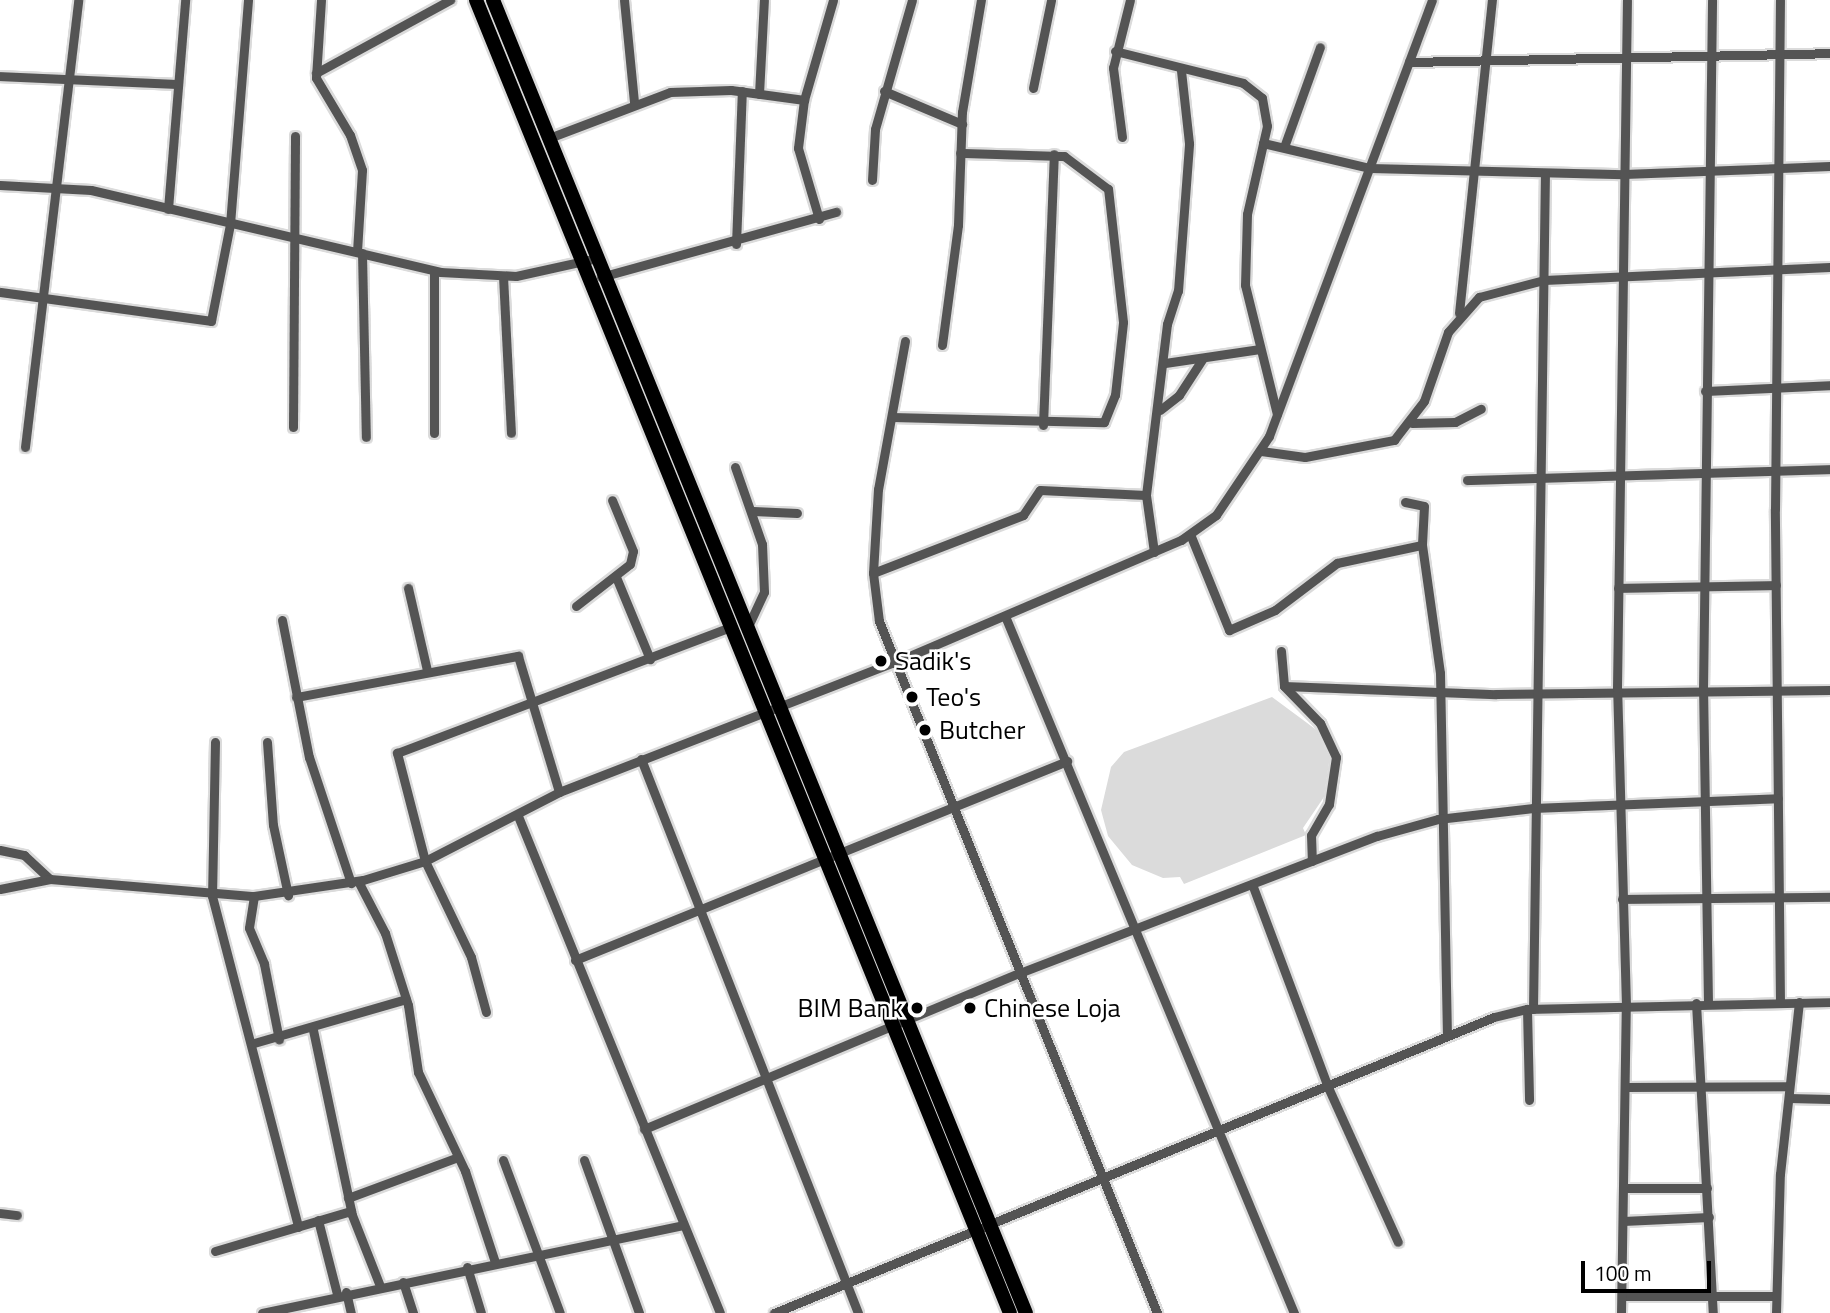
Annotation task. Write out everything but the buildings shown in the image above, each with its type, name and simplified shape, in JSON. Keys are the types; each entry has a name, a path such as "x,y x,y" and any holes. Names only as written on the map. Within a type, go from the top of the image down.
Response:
{"main road":[{"path":"476,0 591,281 703,538 747,628 772,709"},
{"path":"493,0 605,276 703,538 732,627 772,709 984,1227 1026,1313"},
{"path":"984,1227 1010,1313"}],"street":[{"path":"25,447 48,296 78,0"},
{"path":"169,209 185,0"},
{"path":"0,292 48,296 211,321 230,224 248,0"},
{"path":"321,0 316,73 359,153 366,437"},
{"path":"316,73 450,0"},
{"path":"624,0 634,102"},
{"path":"759,93 764,0"},
{"path":"819,219 798,148 804,100 833,0"},
{"path":"872,180 884,91 912,0"},
{"path":"942,345 962,124 981,0"},
{"path":"1032,88 1051,0"},
{"path":"1122,137 1115,51 1130,0"},
{"path":"0,889 50,879 212,896 288,895 354,882 425,861 518,816 559,792 641,758 895,662 1154,552 1190,534 1216,514 1261,451 1278,414 1432,0"},
{"path":"1412,423 1459,313 1470,172 1492,0"},
{"path":"1621,1313 1626,1006 1617,688 1627,0"},
{"path":"1708,1003 1703,691 1705,274 1712,0"},
{"path":"1780,0 1781,166 1776,470 1780,1002"},
{"path":"1284,147 1320,47"},
{"path":"1115,51 1255,89 1267,109 1263,143 1247,214 1245,269 1259,349 1278,414"},
{"path":"1409,62 1626,61 1830,53"},
{"path":"1154,552 1146,495 1178,291 1189,143 1181,70"},
{"path":"0,76 178,84"},
{"path":"549,138 634,102 670,92 742,91 804,100"},
{"path":"736,244 742,91"},
{"path":"884,91 962,124"},
{"path":"293,427 295,136"},
{"path":"1263,143 1370,168 1623,174 1830,166"},
{"path":"892,417 1044,425 1108,419 1123,322 1108,189 1091,170 1054,154 960,153"},
{"path":"1044,425 1054,154"},
{"path":"1529,1100 1533,692 1545,174"},
{"path":"0,185 57,187 169,209 434,271 503,276 584,264 598,258"},
{"path":"591,281 736,244 835,212"},
{"path":"1459,313 1479,297 1544,280 1622,275 1780,272 1830,267"},
{"path":"434,271 434,433"},
{"path":"503,276 511,433"},
{"path":"905,341 892,417 873,573 878,621 1106,1177 1157,1313"},
{"path":"1165,363 1259,349"},
{"path":"1160,410 1179,396 1203,358"},
{"path":"1705,391 1830,386"},
{"path":"1261,451 1305,457 1370,448 1412,423 1455,422 1481,409"},
{"path":"734,467 753,511 764,592 747,628"},
{"path":"1467,480 1539,475 1830,469"},
{"path":"873,573 1023,515 1040,490 1146,495"},
{"path":"576,606 616,578 633,551 612,500"},
{"path":"1405,502 1424,506 1422,545 1439,693 1438,819 1447,1033"},
{"path":"753,511 797,513"},
{"path":"1190,534 1229,630 1276,610 1338,562 1422,545"},
{"path":"616,578 650,659"},
{"path":"1618,588 1776,585"},
{"path":"408,589 427,670"},
{"path":"1004,615 1139,928 1294,1313"},
{"path":"282,620 296,697 354,882 385,933 407,999 418,1072 458,1157 495,1262"},
{"path":"486,1012 471,957 425,861 397,761 401,747 536,705 732,627"},
{"path":"1281,651 1284,686 1320,723 1336,757 1333,792 1311,835 1312,861"},
{"path":"296,697 358,690 427,670 517,656 536,705 559,792"},
{"path":"1284,686 1439,693 1617,688 1703,691 1830,690"},
{"path":"215,741 212,896 220,944 254,1043 298,1227"},
{"path":"267,742 273,825 288,895"},
{"path":"641,758 858,1313"},
{"path":"575,960 831,854 1067,761"},
{"path":"644,1129 1022,972 1312,861 1438,819 1533,808 1778,798"},
{"path":"518,816 720,1313"},
{"path":"0,850 24,855 50,879"},
{"path":"1252,884 1327,1085 1398,1242"},
{"path":"254,897 249,928 264,964 279,1040"},
{"path":"1622,899 1830,897"},
{"path":"254,1043 279,1040 407,999"},
{"path":"1776,1313 1788,1098 1799,1002"},
{"path":"774,1313 847,1286 1221,1131 1447,1033 1530,1009 1696,1003 1830,1002"},
{"path":"1696,1003 1710,1217 1713,1313"},
{"path":"313,1030 351,1211 380,1286"},
{"path":"1625,1087 1789,1086"},
{"path":"1788,1098 1830,1099"},
{"path":"348,1198 458,1157"},
{"path":"503,1160 560,1313"},
{"path":"584,1160 611,1242 639,1313"},
{"path":"1624,1188 1707,1188"},
{"path":"215,1251 351,1211"},
{"path":"0,1213 17,1215"},
{"path":"1623,1220 1710,1217"},
{"path":"318,1220 351,1313"},
{"path":"262,1313 342,1293 467,1267 611,1242 683,1225"},
{"path":"467,1267 481,1313"},
{"path":"403,1282 413,1313"},
{"path":"1622,1296 1776,1296"}],"shaded area":[{"path":"1272,697 1322,734 1330,756 1324,797 1303,828 1306,835 1184,884 1180,877 1163,878 1132,865 1108,836 1101,810 1111,767 1124,752"}],"place":[{"name":"Sadik's","path":"881,661"},
{"name":"Teo's","path":"912,697"},
{"name":"Butcher","path":"925,730"},
{"name":"BIM Bank","path":"917,1008"},
{"name":"Chinese Loja","path":"970,1008"}]}
